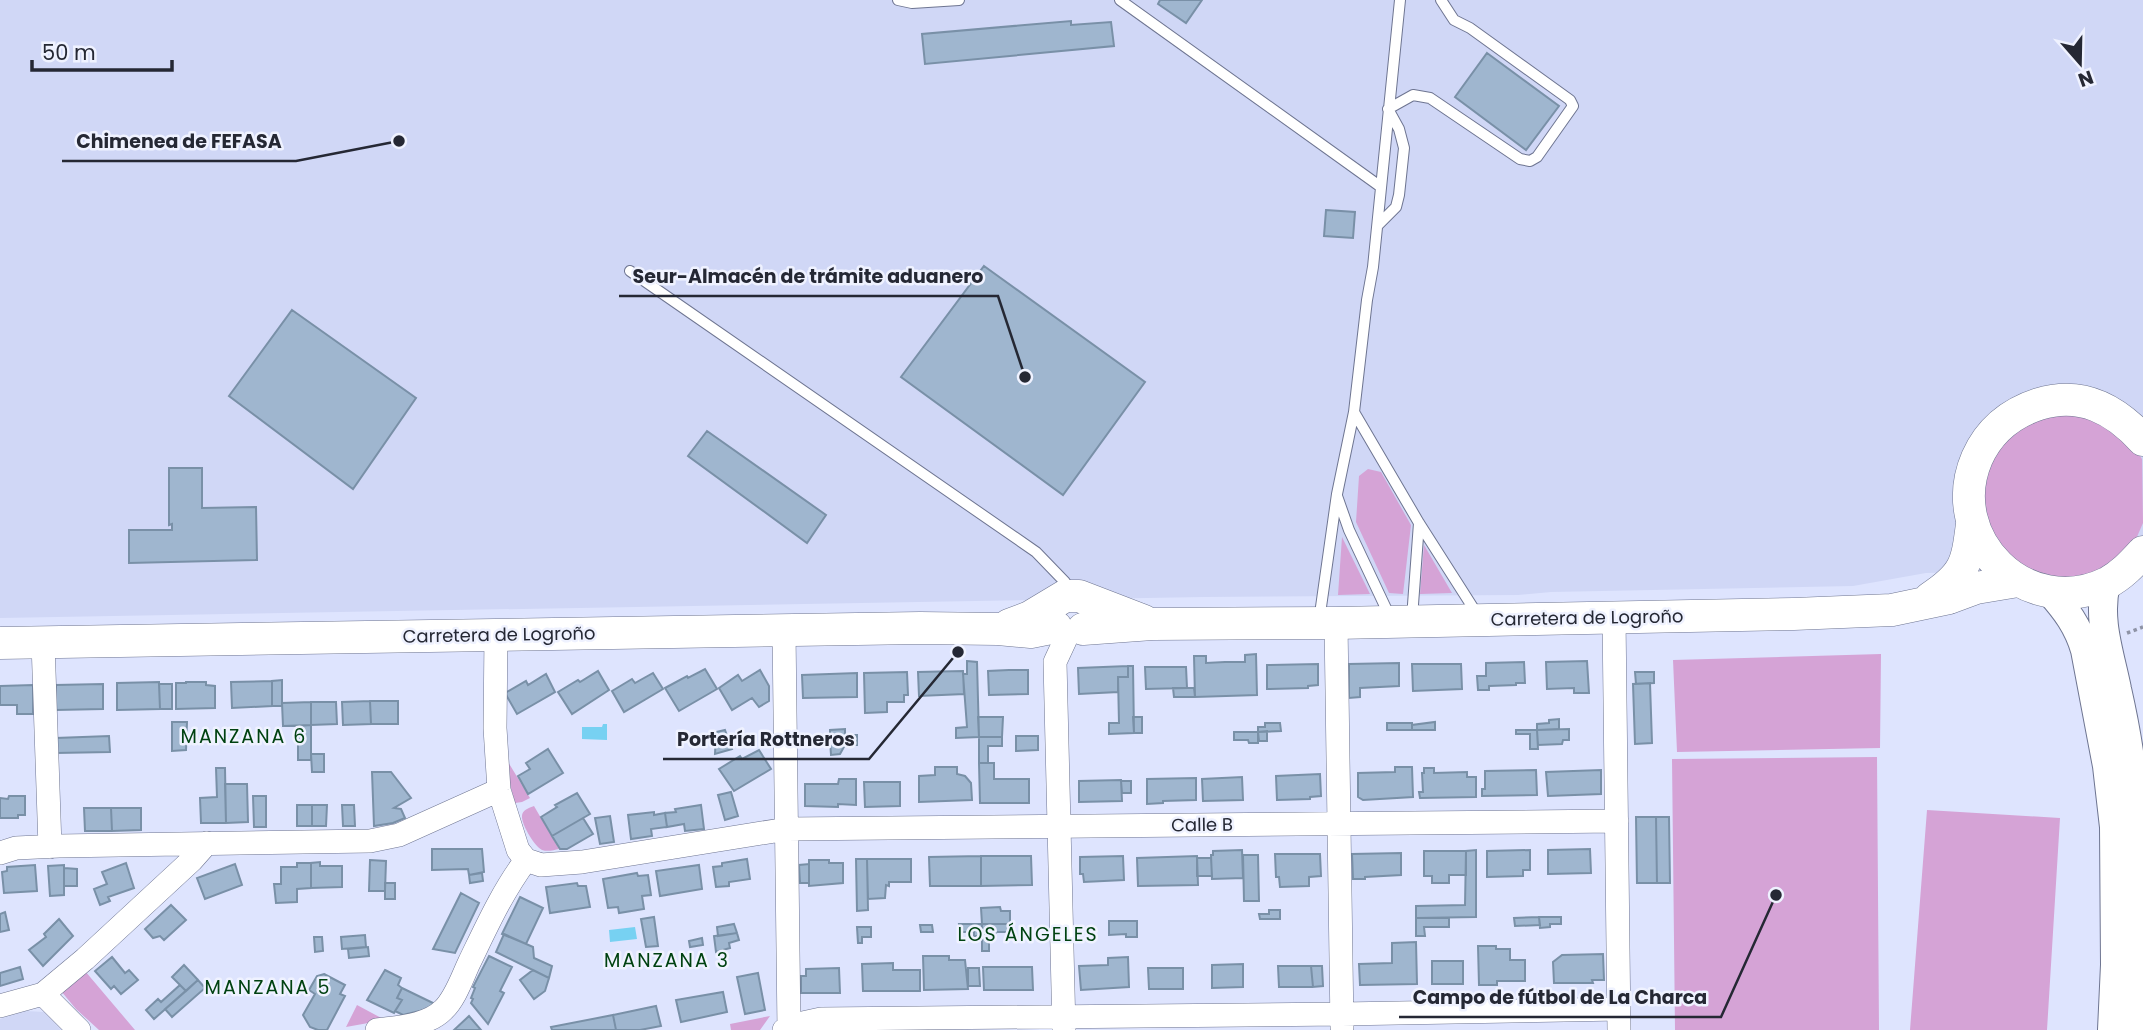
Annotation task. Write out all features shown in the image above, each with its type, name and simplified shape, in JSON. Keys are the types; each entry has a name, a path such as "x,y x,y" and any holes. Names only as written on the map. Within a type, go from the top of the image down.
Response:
{"main road":[{"path":"2129,570 2078,592 2050,592 2018,581 1998,566 1982,547 1972,524 1968,497 1971,470 1982,445 2000,424 2022,409 2049,401 2076,400 2102,407 2126,421 2143,440"},
{"path":"1924,602 1947,587 1959,573 1968,557 1972,524"},
{"name":"Carretera de Logroño","path":"0,643 496,635 784,642 998,629 1030,617 1069,614 1152,624 1402,622 1892,610 1949,598 1976,588 2018,581"}],"street":[{"path":"2129,570 2103,596 2102,620 2124,722 2133,782 2137,841 2133,1030"},
{"path":"2050,592 2069,614 2085,650 2111,796 2115,849 2112,1030"},
{"path":"1064,1023 1055,662 1069,614"},
{"path":"784,642 788,1029 821,1019 1064,1023 1619,1019 1614,617"},
{"path":"1327,623 1339,823 1342,1022"},
{"path":"377,1030 429,1020 443,1010 455,992 506,888 526,860 518,850 499,790 495,728 496,635"},
{"path":"43,642 50,847"},
{"path":"0,853 16,848 370,841 399,835 499,790"},
{"name":"Calle B","path":"526,860 541,865 582,862 787,829 1617,821"},
{"path":"0,1006 43,994 85,959 207,843"},
{"path":"43,994 79,1030"}],"lane":[{"path":"898,0 912,3 959,0"},
{"path":"1120,0 1381,187"},
{"path":"1327,623 1337,494 1354,412 1378,225 1400,0"},
{"path":"1388,109 1413,95 1430,98 1520,159 1530,161 1537,157 1573,106 1570,100 1470,28 1454,20 1441,0"},
{"path":"1378,225 1396,207 1404,148 1399,129 1388,109"},
{"path":"630,271 1036,552 1065,582 1069,614"},
{"path":"1354,412 1419,523 1481,620"},
{"path":"1337,494 1349,530 1402,622"},
{"path":"1402,622 1419,523"}],"path":[{"path":"2118,636 2143,626"}],"shaded area":[{"path":"0,0 2143,0 2143,568 1926,573 1853,586 1551,592 1518,595 1204,597 0,618"},
{"path":"2078,410 2127,436 2142,459 2143,523 2136,539 2117,560 2093,573 2065,578 2038,574 2013,561 1994,541 1983,515 1987,461 2024,420"},
{"path":"1368,469 1381,472 1411,525 1403,594 1389,593 1356,522 1359,476"},
{"path":"1342,537 1370,594 1338,595"},
{"path":"1424,545 1452,593 1420,594"},
{"path":"1881,654 1880,748 1677,752 1673,660"},
{"path":"505,757 530,798 522,802 515,803"},
{"path":"1877,757 1879,1030 1675,1030 1672,759"},
{"path":"534,806 559,849 542,850 529,835 522,814"},
{"path":"1927,810 2060,818 2047,1030 1910,1030"},
{"path":"85,971 135,1030 99,1030 76,1009 61,991"},
{"path":"357,1005 385,1020 346,1027"},
{"path":"26,1011 44,1012 61,1030 0,1030 0,1019"},
{"path":"770,1016 760,1030 731,1030 730,1024"}],"water":[{"path":"607,724 607,740 582,739 582,727 602,727"},
{"path":"635,927 637,939 610,942 609,930"}],"building":[{"path":"1160,0 1202,0 1186,23 1158,4"},
{"path":"1071,21 1071,25 1111,22 1114,46 925,64 922,34"},
{"path":"1487,53 1559,106 1526,150 1455,97"},
{"path":"1326,210 1355,212 1353,238 1324,236"},
{"path":"984,266 1145,382 1063,495 901,377"},
{"path":"292,310 416,398 353,489 229,396"},
{"path":"707,431 826,515 807,543 688,456"},
{"path":"169,468 202,468 202,508 256,507 257,560 129,563 129,530 172,530 172,524 169,525"},
{"path":"1256,654 1257,695 1195,697 1194,656 1206,656 1206,663 1245,662 1245,655"},
{"path":"967,661 977,662 979,737 956,738 956,728 967,727 963,674 967,674"},
{"path":"1587,661 1589,693 1574,693 1574,688 1547,689 1546,662"},
{"path":"1524,662 1525,683 1489,686 1489,690 1478,690 1477,676 1486,676 1486,663"},
{"path":"1399,663 1399,686 1360,688 1360,697 1349,698 1349,664"},
{"path":"1318,664 1318,685 1308,688 1267,689 1267,665"},
{"path":"1412,664 1461,664 1462,689 1413,691"},
{"path":"1128,666 1133,666 1134,733 1109,734 1109,723 1119,723 1118,677 1128,677"},
{"path":"1128,666 1128,677 1118,677 1118,692 1079,694 1078,668"},
{"path":"1145,667 1186,667 1187,688 1146,689"},
{"path":"705,669 717,689 679,711 665,688"},
{"path":"760,670 769,686 769,701 759,707 752,698 732,710 719,688 738,675 742,681"},
{"path":"1028,670 1028,694 989,695 988,671"},
{"path":"598,671 609,690 572,714 558,692"},
{"path":"963,671 964,694 919,696 918,672"},
{"path":"907,672 908,695 904,695 904,702 887,702 887,712 865,713 864,673"},
{"path":"1635,672 1654,672 1654,683 1636,684"},
{"path":"653,673 663,689 624,712 612,691 632,679 635,683"},
{"path":"857,673 857,697 803,698 802,675"},
{"path":"546,674 555,692 517,714 505,693 526,681 528,685"},
{"path":"282,680 282,706 272,706 272,681"},
{"path":"272,681 272,706 232,708 231,682"},
{"path":"159,682 160,709 117,710 117,683"},
{"path":"206,682 206,685 215,686 215,708 176,709 176,683"},
{"path":"1650,683 1652,743 1635,744 1633,684"},
{"path":"103,684 103,709 56,710 56,685"},
{"path":"159,684 172,684 172,709 160,709"},
{"path":"33,685 33,714 17,714 17,705 0,705 0,686"},
{"path":"1173,688 1194,688 1195,697 1174,697"},
{"path":"370,701 398,701 398,724 371,724"},
{"path":"370,701 371,724 343,725 342,702"},
{"path":"311,702 336,702 337,724 311,725"},
{"path":"311,702 311,725 283,726 282,703"},
{"path":"978,717 1003,717 1002,737 979,737"},
{"path":"1133,717 1142,717 1142,733 1134,733"},
{"path":"1559,719 1559,729 1537,730 1537,724"},
{"path":"172,722 187,722 186,750 172,751"},
{"path":"1435,722 1435,730 1412,730 1412,725"},
{"path":"1265,723 1280,723 1281,731 1258,732 1258,727 1265,727"},
{"path":"1387,723 1412,723 1412,730 1387,730"},
{"path":"311,725 311,760 298,760 298,726"},
{"path":"845,729 845,735 857,735 857,740 830,740 830,730"},
{"path":"1569,729 1569,740 1563,740 1562,744 1538,745 1537,730"},
{"path":"725,730 732,749 715,754 716,732"},
{"path":"1516,730 1537,730 1538,749 1530,749 1530,734 1516,734"},
{"path":"1267,731 1267,741 1259,741 1258,732"},
{"path":"1234,732 1258,732 1258,743 1234,740"},
{"path":"109,736 110,752 56,753 56,738"},
{"path":"1016,736 1038,736 1038,750 1016,751"},
{"path":"979,737 1002,737 1002,746 988,746 988,763 979,763"},
{"path":"830,740 857,740 857,745 845,745 840,754 831,755"},
{"path":"548,749 563,773 528,794 518,776 530,769 526,763"},
{"path":"759,750 771,769 734,791 719,769 740,756 742,759"},
{"path":"311,754 324,754 324,772 312,772"},
{"path":"979,763 994,763 994,779 1029,779 1029,803 980,803"},
{"path":"935,767 957,767 957,774 965,776 971,783 972,800 919,802 919,776 935,775"},
{"path":"1395,767 1412,767 1413,797 1363,800 1358,797 1358,773 1395,772"},
{"path":"216,768 225,768 226,823 201,823 200,798 217,797"},
{"path":"1424,768 1434,768 1434,773 1467,772 1467,777 1476,777 1476,797 1420,798 1419,792 1423,792"},
{"path":"1536,770 1537,795 1482,796 1482,789 1485,789 1485,771"},
{"path":"1601,770 1601,794 1548,796 1546,772"},
{"path":"372,772 391,772 411,798 394,808 401,809 405,818 374,826"},
{"path":"1320,774 1321,796 1277,800 1276,776"},
{"path":"1242,777 1243,800 1203,801 1202,779"},
{"path":"1196,778 1196,800 1147,804 1147,779"},
{"path":"839,779 856,779 856,805 805,806 805,784 838,784"},
{"path":"1121,780 1122,801 1079,802 1079,781"},
{"path":"1121,781 1131,781 1131,793 1122,793"},
{"path":"864,782 900,782 900,806 865,807"},
{"path":"225,784 247,784 248,822 226,823"},
{"path":"731,792 738,816 725,820 718,795"},
{"path":"577,793 590,814 552,836 541,817 557,807 555,805"},
{"path":"9,796 25,796 25,815 18,815 18,818 0,818 0,798 8,799"},
{"path":"253,796 266,796 266,827 254,827"},
{"path":"297,805 312,805 312,826 297,826"},
{"path":"312,805 327,805 326,826 312,826"},
{"path":"342,805 354,805 355,826 343,826"},
{"path":"701,805 704,829 685,831 684,824 667,827 665,813"},
{"path":"84,808 111,808 112,831 85,831"},
{"path":"111,808 141,808 141,830 112,831"},
{"path":"654,812 654,815 665,813 667,827 651,829 652,836 631,839 628,815"},
{"path":"610,816 614,842 600,844 595,818"},
{"path":"1636,817 1656,817 1657,883 1637,883"},
{"path":"1656,817 1669,817 1670,883 1657,883"},
{"path":"583,818 593,834 567,849 560,849 552,836"},
{"path":"432,849 482,849 484,872 469,875 468,869 432,870"},
{"path":"1590,849 1591,873 1548,874 1548,850"},
{"path":"1242,850 1243,878 1212,879 1213,851"},
{"path":"1476,850 1476,917 1416,918 1416,906 1465,905 1466,851"},
{"path":"1530,850 1530,870 1523,870 1523,876 1487,877 1487,851"},
{"path":"1424,851 1466,851 1466,875 1449,875 1449,883 1432,883 1432,876 1424,876"},
{"path":"1401,853 1401,875 1353,879 1352,854"},
{"path":"1275,854 1320,854 1321,876 1309,877 1309,886 1280,887 1279,877 1276,877"},
{"path":"1243,855 1258,855 1259,901 1244,901"},
{"path":"981,856 981,886 930,886 929,857"},
{"path":"981,856 1031,856 1032,885 981,886"},
{"path":"1123,856 1124,880 1084,882 1083,874 1080,874 1080,857"},
{"path":"1197,856 1198,885 1138,886 1137,858"},
{"path":"1197,858 1211,858 1212,876 1197,876"},
{"path":"747,859 750,879 716,887 713,867"},
{"path":"856,859 867,859 868,910 857,911"},
{"path":"867,859 911,859 911,882 889,882 889,886 886,885 885,898 868,899"},
{"path":"370,860 386,861 385,891 369,891"},
{"path":"809,860 843,863 843,883 809,886"},
{"path":"320,862 320,866 342,866 342,887 311,888 311,863"},
{"path":"126,863 134,888 108,897 110,901 100,905 94,889 107,884 102,872"},
{"path":"297,863 311,863 311,888 297,889 297,902 276,903 274,884 281,884 281,867 297,867"},
{"path":"235,864 242,885 205,899 197,878"},
{"path":"809,864 809,883 800,883 799,865"},
{"path":"35,865 37,891 4,893 2,872 7,871 7,867"},
{"path":"64,865 64,895 50,896 48,866"},
{"path":"699,865 702,889 660,896 656,871"},
{"path":"64,868 77,869 77,886 64,886"},
{"path":"482,873 483,881 470,883 469,875"},
{"path":"637,873 638,876 648,875 651,895 642,896 644,909 619,913 618,907 608,908 603,879"},
{"path":"385,883 395,883 395,899 385,899"},
{"path":"577,883 578,886 586,886 590,907 550,913 546,887"},
{"path":"461,893 479,903 455,953 433,949"},
{"path":"520,897 543,908 526,944 502,934"},
{"path":"171,905 186,920 164,940 160,936 153,938 145,929"},
{"path":"1000,907 1001,911 1010,911 1010,924 982,924 981,908"},
{"path":"1269,910 1280,910 1280,919 1260,919 1259,914 1269,914"},
{"path":"5,912 9,930 0,932 0,914"},
{"path":"654,917 658,946 646,947 641,919"},
{"path":"1539,917 1540,925 1515,926 1514,918"},
{"path":"1539,917 1561,917 1561,924 1540,928"},
{"path":"1416,918 1449,918 1449,927 1424,927 1425,936 1416,936"},
{"path":"59,919 73,936 43,966 29,950 46,937 44,934"},
{"path":"1109,921 1137,921 1137,937 1126,937 1126,934 1109,935"},
{"path":"734,924 737,933 718,936 717,927"},
{"path":"959,924 982,924 982,936 974,936 974,932 960,932"},
{"path":"982,924 1010,924 1010,932 997,932 989,936 989,951 982,951"},
{"path":"920,925 932,925 933,932 921,932"},
{"path":"857,927 871,927 871,937 862,937 862,943 858,943"},
{"path":"737,933 739,940 729,943 730,948 716,952 714,936"},
{"path":"504,934 533,947 534,958 552,966 549,978 496,952"},
{"path":"365,935 366,947 342,949 341,937"},
{"path":"314,937 322,937 323,951 315,952"},
{"path":"702,938 703,945 690,947 689,941"},
{"path":"1416,942 1417,984 1360,985 1359,964 1392,963 1392,943"},
{"path":"1478,946 1510,949 1510,960 1525,960 1525,981 1497,981 1497,985 1479,985"},
{"path":"368,947 369,956 349,958 348,949"},
{"path":"1603,954 1604,980 1592,980 1593,983 1554,983 1553,962 1562,955"},
{"path":"489,956 512,967 500,991 504,993 488,1024 471,1003 471,998 475,988 473,987"},
{"path":"923,956 949,956 949,960 965,960 968,989 924,990"},
{"path":"112,957 125,973 129,970 138,980 121,994 114,986 111,989 95,971"},
{"path":"1128,957 1129,987 1081,990 1079,966 1108,965 1108,958"},
{"path":"1432,961 1463,961 1463,984 1432,984"},
{"path":"893,963 893,970 920,970 920,991 863,991 862,964"},
{"path":"1243,964 1243,987 1212,988 1212,965"},
{"path":"184,965 198,980 186,991 172,977"},
{"path":"1278,966 1311,966 1313,987 1279,987"},
{"path":"1311,966 1322,966 1323,986 1313,987"},
{"path":"20,967 23,979 0,986 0,973"},
{"path":"983,967 1032,967 1033,990 984,990"},
{"path":"839,968 840,993 801,993 801,976 806,976 806,969"},
{"path":"968,968 979,968 980,986 968,986"},
{"path":"1148,968 1183,968 1183,989 1149,989"},
{"path":"385,970 401,978 398,985 402,988 397,998 402,1000 394,1013 367,1000"},
{"path":"533,970 549,978 545,991 534,999 520,980"},
{"path":"758,973 765,1010 745,1014 737,977"},
{"path":"324,974 345,985 340,994 345,996 327,1030 318,1030 310,1027 303,1015 315,994 309,990 317,976"},
{"path":"198,980 205,988 172,1017 165,1009"},
{"path":"180,985 186,991 154,1019 146,1010 158,999 161,1002"},
{"path":"402,988 435,1004 428,1009 403,1015 395,1011 402,1000 397,998"},
{"path":"723,992 727,1012 681,1022 676,1000"},
{"path":"656,1006 661,1026 640,1030 616,1030 613,1015"},
{"path":"613,1015 616,1030 552,1030 551,1027"},
{"path":"469,1016 481,1030 454,1030"}],"place":[{"name":"Chimenea de FEFASA","path":"399,141"},
{"name":"Seur-Almacén de trámite aduanero","path":"1025,377"},
{"name":"Portería Rottneros","path":"958,652"},
{"name":"Campo de fútbol de La Charca","path":"1776,895"}],"district":[{"name":"MANZANA 6","path":"244,736"},
{"name":"LOS ÁNGELES","path":"1028,934"},
{"name":"MANZANA 3","path":"667,960"},
{"name":"MANZANA 5","path":"268,987"}]}
